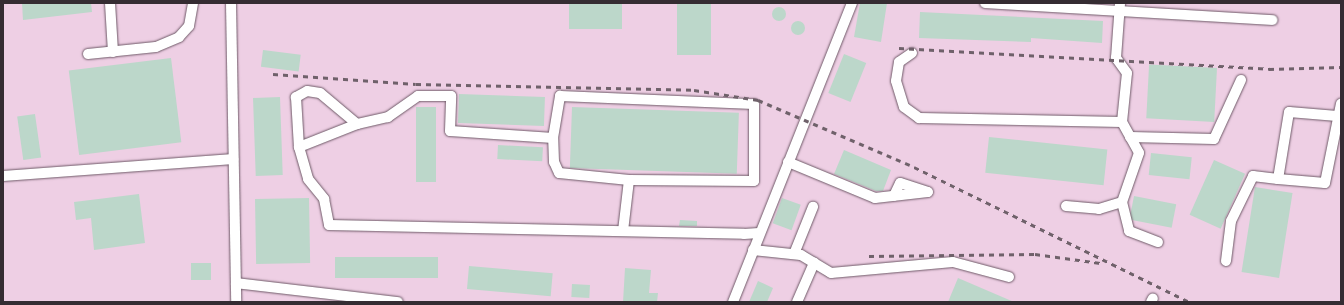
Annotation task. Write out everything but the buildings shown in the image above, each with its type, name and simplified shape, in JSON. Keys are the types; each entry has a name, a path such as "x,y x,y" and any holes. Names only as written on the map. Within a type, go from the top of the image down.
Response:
{"street":[{"path":"110,3 113,52"},
{"path":"88,54 156,47 179,37 189,26 193,3"},
{"path":"231,3 236,302"},
{"path":"733,302 852,3"},
{"path":"985,3 1119,7 1272,20"},
{"path":"1119,7 1116,58 1128,73 1122,122 1139,153 1122,202 1128,231 1158,242"},
{"path":"912,52 899,62 896,81 904,107 920,118 1122,122"},
{"path":"1130,137 1214,139 1241,80"},
{"path":"357,124 320,93 307,91 296,97 299,146 308,179 324,199 329,225 760,233"},
{"path":"299,146 357,124 388,117 418,96 451,96 450,132 553,138"},
{"path":"560,96 754,104 754,181 629,180 559,173 554,162 553,138 560,96"},
{"path":"1226,261 1231,221 1253,176 1325,183 1337,116 1341,104"},
{"path":"1278,179 1289,112 1337,116"},
{"path":"3,176 233,159"},
{"path":"788,162 876,198 894,196"},
{"path":"623,231 629,180"},
{"path":"1066,206 1099,208 1122,202"},
{"path":"794,254 813,207"},
{"path":"753,250 794,254 831,273 953,262 1009,277"},
{"path":"797,302 814,263"},
{"path":"236,283 398,302"}],"shaded area":[{"path":"3,3 1341,3 1341,302 3,302"}],"railway":[{"path":"899,48 1269,69 1341,67"},
{"path":"273,74 416,84 694,90 758,100 914,167 1190,302"},
{"path":"869,256 1035,254 1100,263"}]}
